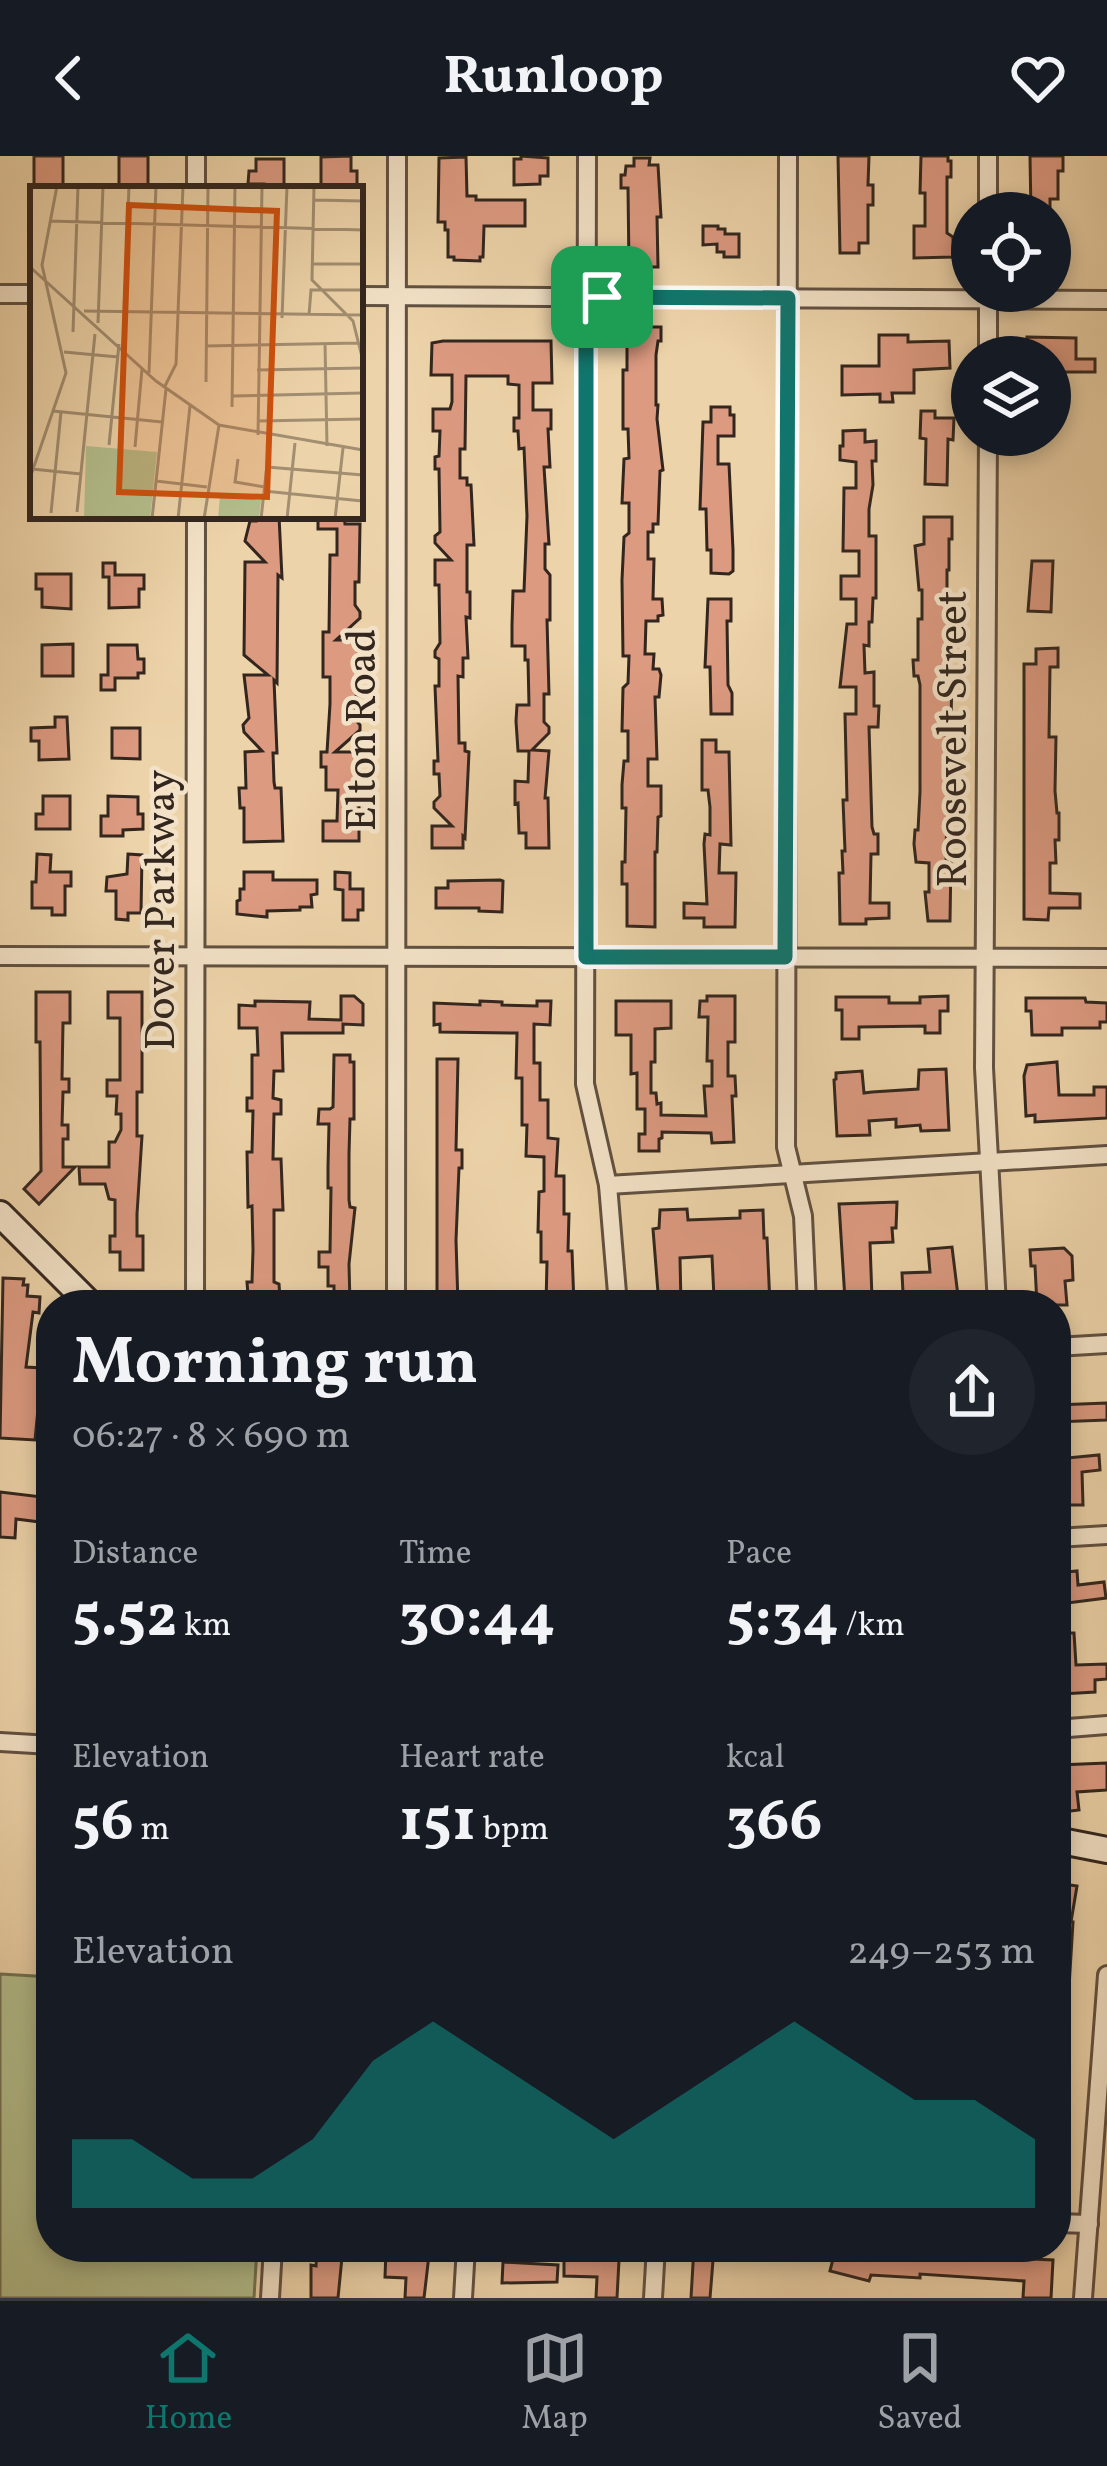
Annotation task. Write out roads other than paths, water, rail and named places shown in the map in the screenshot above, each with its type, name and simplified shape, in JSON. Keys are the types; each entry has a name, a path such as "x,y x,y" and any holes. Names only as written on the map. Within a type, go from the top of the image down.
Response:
{"main road":[{"path":"0,1214 76,1290"},
{"path":"1071,1843 1107,1850"}],"street":[{"name":"Elton Road","path":"396,1290 398,156"},
{"path":"586,156 586,1084 608,1185 616,1290"},
{"path":"788,156 786,1147 802,1216 806,1290"},
{"path":"988,156 988,192"},
{"path":"0,293 30,294"},
{"path":"363,296 951,296"},
{"path":"1071,298 1107,300"},
{"name":"Roosevelt Street","path":"988,456 984,1043 996,1290"},
{"name":"Dover Parkway","path":"195,1290 196,519"},
{"path":"0,956 1107,958"},
{"path":"608,1185 1107,1155"},
{"path":"1071,1346 1107,1344"},
{"path":"1071,1537 1107,1535"},
{"path":"1071,1728 1107,1724"},
{"path":"0,1742 36,1744"},
{"path":"1083,2298 1104,2068 1107,1976"},
{"path":"1071,2223 1089,2224"},
{"path":"1086,2251 1107,2252"},
{"path":"270,2298 272,2262"},
{"path":"463,2298 465,2262"},
{"path":"653,2298 655,2262"}]}
